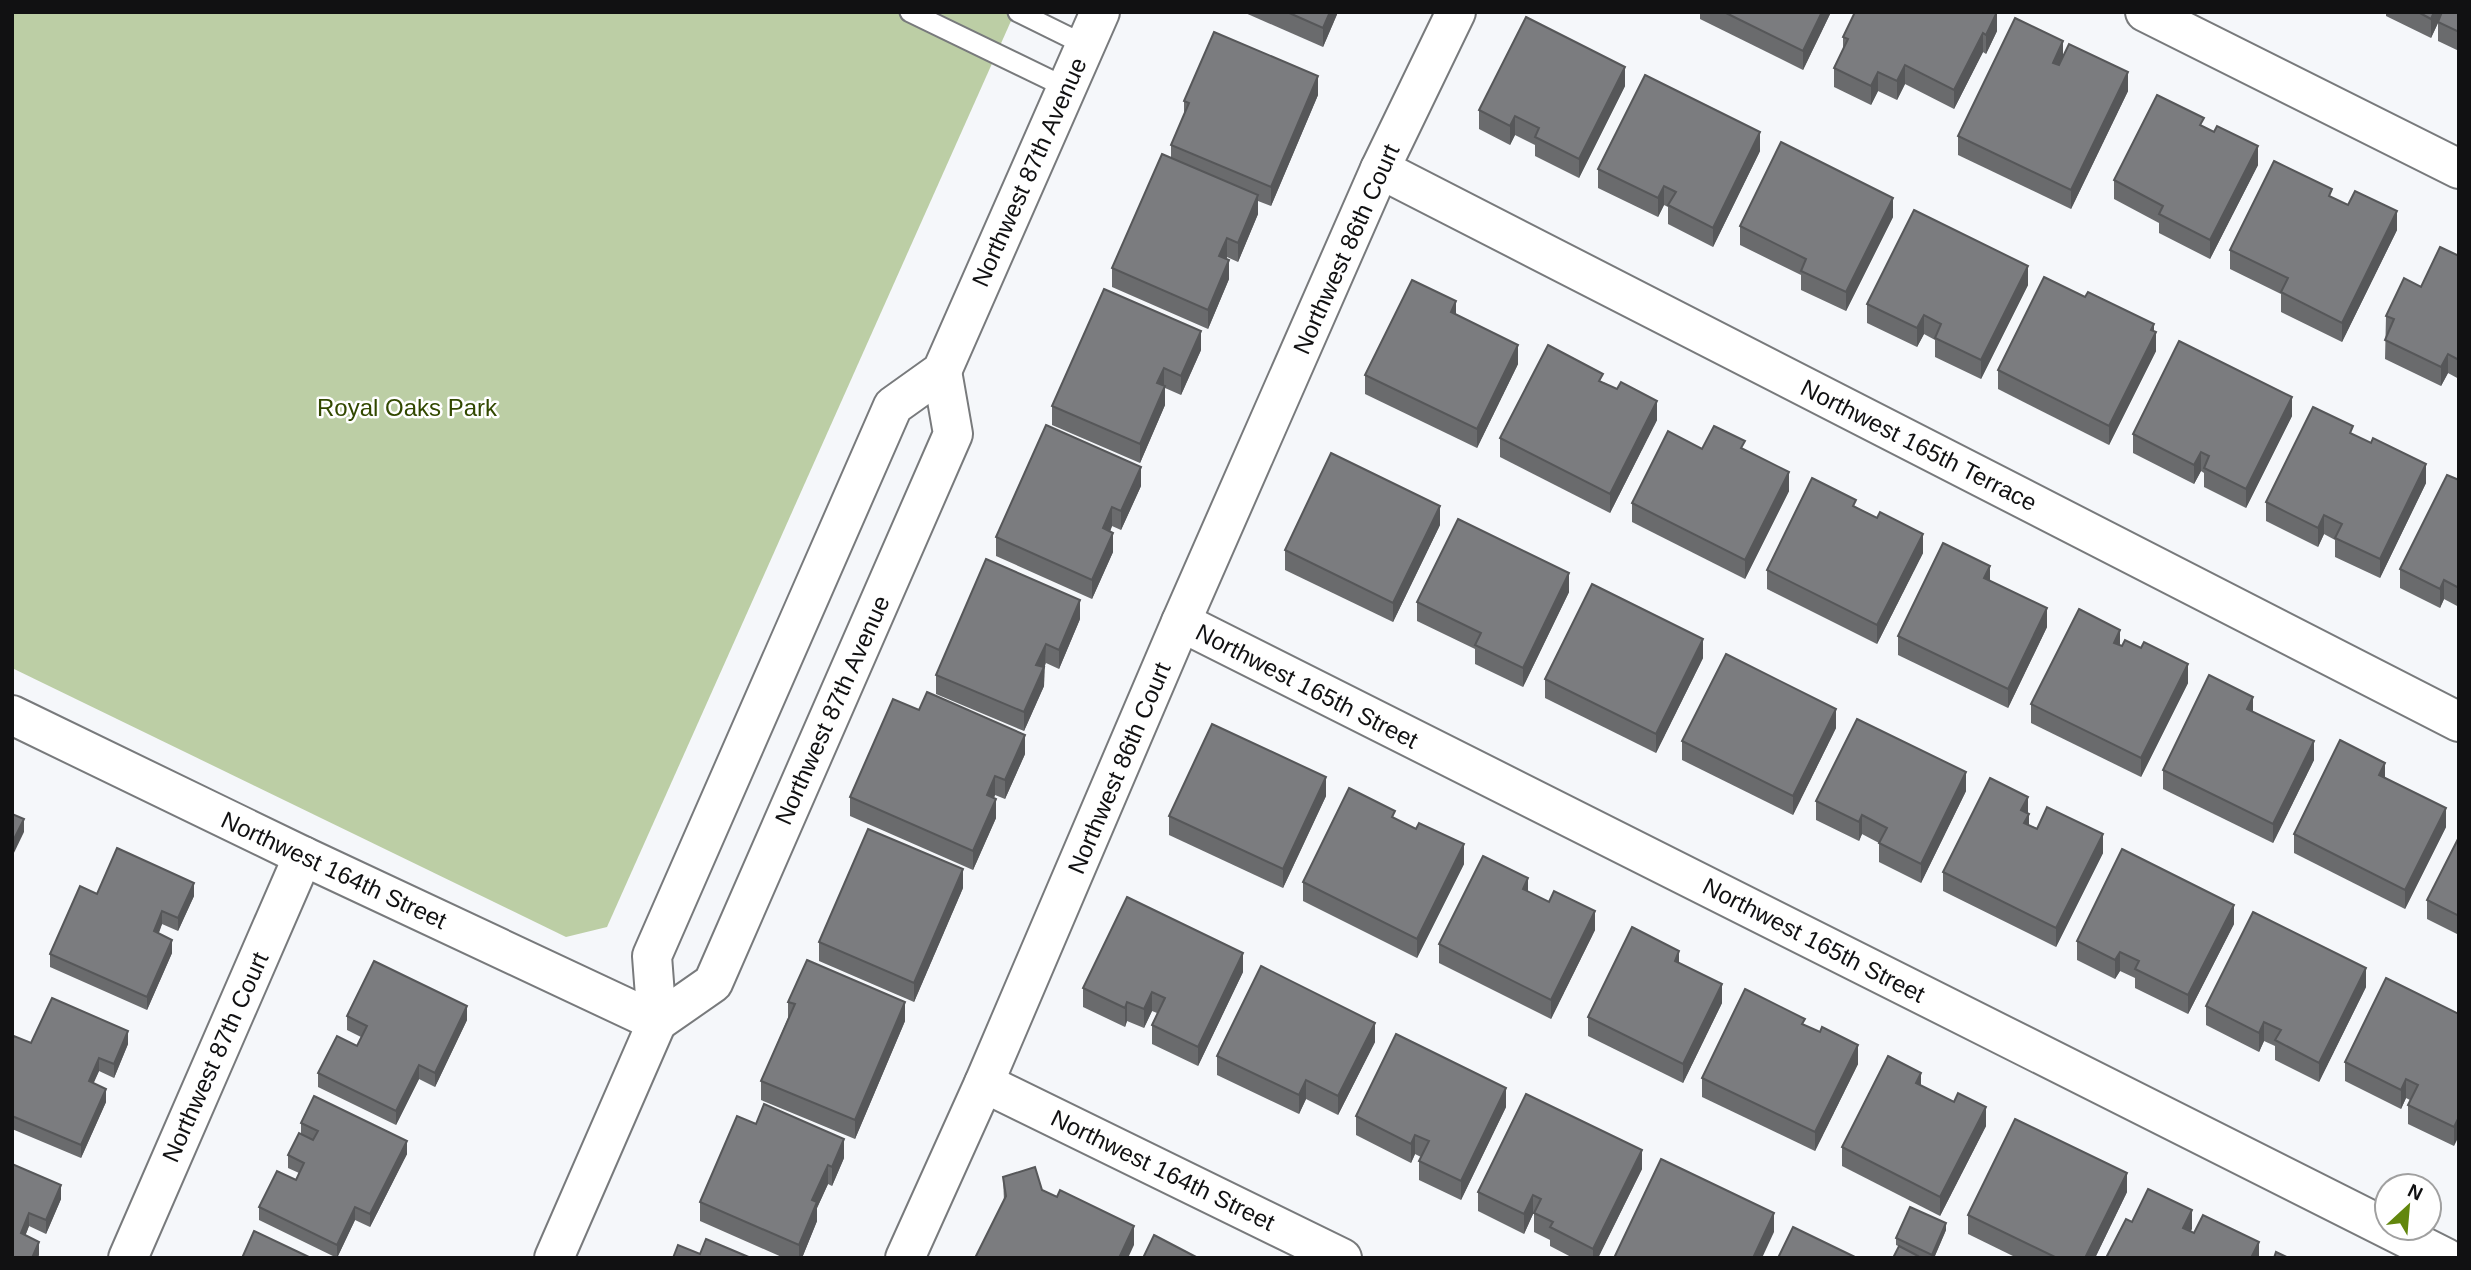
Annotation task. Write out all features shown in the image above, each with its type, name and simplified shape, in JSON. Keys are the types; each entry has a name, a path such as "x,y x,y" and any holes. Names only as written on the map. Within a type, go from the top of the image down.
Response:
{"street":[{"name":"Northwest 86th Court","path":"905,1258 985,1083 1181,622 1380,169 1456,12"},
{"path":"2145,12 2459,169"},
{"name":"Northwest 87th Avenue","path":"657,1022 713,982 780,830 953,434 942,371 1093,29"},
{"name":"Northwest 165th Terrace","path":"1380,169 2459,722"},
{"path":"554,1258 657,1022 652,956 894,406 942,371"},
{"name":"Northwest 165th Street","path":"1181,622 2446,1258"},
{"name":"Northwest 164th Street","path":"12,715 303,856 657,1022"},
{"name":"Northwest 87th Court","path":"128,1258 303,856"},
{"name":"Northwest 164th Street","path":"985,1083 1342,1258"}],"lane":[{"path":"1018,12 1093,29"},
{"path":"913,13 1067,88"}],"green space":[{"name":"Royal Oaks Park","path":"12,12 1015,12 607,927 566,937 12,668"}],"building":[{"path":"1287,12 1330,12 1323,28"},
{"path":"1724,12 1822,12 1803,51"},
{"path":"1855,12 1997,12 1986,35 1983,33 1954,90 1905,65 1897,81 1878,72 1871,86 1834,68 1848,39 1843,37"},
{"path":"2418,12 2434,12 2431,19"},
{"path":"2442,12 2459,12 2459,32 2438,22"},
{"path":"1526,17 1625,67 1579,159 1535,137 1539,128 1515,116 1510,126 1479,110"},
{"path":"2015,18 2063,41 2053,63 2059,65 2069,44 2128,72 2071,190 1958,136"},
{"path":"1214,32 1318,76 1271,187 1171,145 1189,103 1184,101"},
{"path":"1645,75 1760,132 1713,228 1668,205 1676,192 1664,186 1658,198 1598,169"},
{"path":"2157,95 2204,118 2200,125 2214,132 2217,126 2258,146 2210,240 2159,214 2163,206 2114,180"},
{"path":"1781,142 1893,198 1846,292 1801,271 1806,259 1740,226"},
{"path":"1162,154 1258,195 1238,243 1227,238 1219,256 1229,260 1208,310 1112,268"},
{"path":"2274,161 2332,189 2329,196 2348,205 2355,191 2397,211 2342,323 2281,292 2288,278 2230,250"},
{"path":"1914,210 2028,266 1981,360 1935,338 1941,324 1924,315 1917,328 1867,304"},
{"path":"2440,247 2459,256 2459,360 2448,354 2441,367 2385,340 2394,319 2386,316 2404,278 2421,287"},
{"path":"2044,277 2085,297 2088,292 2154,324 2151,330 2156,332 2109,426 1998,370"},
{"path":"1412,280 1456,301 1451,312 1518,345 1477,429 1365,375"},
{"path":"1104,289 1201,331 1181,376 1164,368 1157,383 1165,386 1140,444 1052,406"},
{"path":"2179,341 2292,397 2246,489 2204,468 2209,456 2201,452 2194,465 2133,434"},
{"path":"1548,345 1603,374 1599,381 1617,389 1621,382 1657,401 1610,494 1500,438"},
{"path":"2313,407 2353,426 2350,433 2371,443 2373,438 2426,464 2380,559 2335,538 2342,524 2324,515 2318,528 2266,502"},
{"path":"1046,425 1141,467 1121,511 1112,507 1103,528 1113,533 1092,580 996,537"},
{"path":"1714,426 1745,441 1741,448 1789,472 1745,560 1632,503 1668,431 1702,449"},
{"path":"1331,453 1440,506 1393,603 1285,550"},
{"path":"2447,475 2459,480 2459,588 2444,580 2440,589 2400,569"},
{"path":"1812,478 1856,500 1853,506 1877,518 1880,512 1923,534 1877,625 1767,570"},
{"path":"1458,519 1569,573 1523,668 1475,645 1481,633 1417,602"},
{"path":"1943,543 1990,566 1984,578 2047,608 2008,689 1898,636"},
{"path":"986,559 1080,600 1059,650 1046,644 1036,665 1044,667 1024,712 936,675"},
{"path":"1592,584 1703,639 1656,734 1545,679"},
{"path":"2079,609 2120,630 2114,643 2122,646 2125,640 2141,648 2144,642 2188,664 2141,758 2031,704"},
{"path":"1726,654 1836,709 1793,796 1682,741"},
{"path":"2209,675 2253,697 2247,709 2314,741 2273,824 2163,770"},
{"path":"927,692 1025,735 1005,780 995,776 987,795 996,799 973,851 850,797 893,699 919,710"},
{"path":"1857,719 1966,772 1921,864 1879,843 1887,828 1862,815 1859,822 1816,801"},
{"path":"1212,724 1326,777 1283,869 1169,816"},
{"path":"2340,740 2385,763 2379,775 2446,808 2405,890 2294,834"},
{"path":"1990,778 2028,797 2021,810 2029,814 2024,823 2037,829 2047,807 2103,834 2056,928 1943,872"},
{"path":"1349,788 1395,811 1392,817 1416,829 1419,823 1464,844 1417,939 1303,882"},
{"path":"12,814 24,819 12,843"},
{"path":"868,829 963,869 914,983 819,942"},
{"path":"2459,837 2459,916 2427,900"},
{"path":"117,848 194,883 178,918 162,911 154,931 172,940 147,997 50,954 80,886 97,894"},
{"path":"2122,849 2234,905 2188,995 2135,969 2139,961 2120,952 2115,960 2077,941"},
{"path":"1483,856 1528,878 1523,889 1549,902 1554,891 1595,911 1551,1000 1439,944"},
{"path":"1127,897 1243,953 1198,1047 1152,1025 1165,998 1152,992 1144,1009 1127,1002 1125,1008 1083,988"},
{"path":"2253,912 2366,968 2319,1063 2275,1040 2281,1030 2264,1022 2259,1033 2206,1006"},
{"path":"1632,927 1679,951 1675,961 1722,984 1683,1064 1588,1017"},
{"path":"807,960 905,1002 855,1120 761,1081 795,1004 788,1002"},
{"path":"374,961 467,1006 435,1073 419,1065 396,1111 318,1073 337,1036 357,1046 367,1026 347,1016"},
{"path":"1261,966 1375,1023 1338,1096 1306,1080 1299,1095 1217,1056"},
{"path":"2386,978 2459,1014 2459,1117 2454,1127 2408,1105 2418,1085 2406,1079 2401,1090 2345,1062"},
{"path":"1745,989 1805,1019 1802,1024 1820,1032 1822,1027 1858,1045 1815,1132 1702,1078"},
{"path":"52,998 128,1031 114,1064 99,1058 89,1081 106,1089 81,1145 12,1116 12,1041 14,1036 31,1043"},
{"path":"1396,1034 1506,1088 1461,1181 1419,1161 1429,1141 1415,1135 1411,1144 1356,1116"},
{"path":"1888,1056 1921,1073 1916,1083 1954,1102 1958,1093 1986,1107 1940,1197 1842,1147"},
{"path":"1526,1094 1642,1150 1593,1249 1550,1227 1553,1222 1534,1213 1541,1199 1533,1195 1524,1214 1478,1192"},
{"path":"314,1096 407,1141 370,1214 355,1207 337,1245 259,1207 277,1171 296,1180 304,1163 288,1155 299,1133 313,1140 318,1131 301,1123"},
{"path":"764,1104 844,1139 832,1167 828,1165 812,1200 817,1202 799,1245 700,1202 737,1116 756,1124"},
{"path":"2015,1119 2127,1173 2085,1258 2057,1258 1968,1215"},
{"path":"1661,1159 1774,1213 1753,1258 1614,1258"},
{"path":"12,1164 61,1185 46,1220 29,1213 21,1233 39,1242 32,1258 12,1258"},
{"path":"1035,1167 1042,1190 1057,1197 1060,1190 1134,1226 1119,1258 975,1258 1006,1196 1003,1177"},
{"path":"2148,1189 2192,1210 2183,1228 2194,1233 2203,1215 2259,1242 2251,1258 2107,1256 2126,1219 2132,1222"},
{"path":"1910,1207 1946,1223 1932,1255 1896,1238"},
{"path":"1793,1227 1857,1258 1778,1258"},
{"path":"254,1231 311,1258 242,1258"},
{"path":"1154,1235 1198,1258 1143,1258"},
{"path":"706,1239 751,1258 673,1258 678,1245 700,1254"},
{"path":"1899,1246 1922,1258 1893,1258"},
{"path":"2276,1252 2289,1258 2274,1258"}]}
